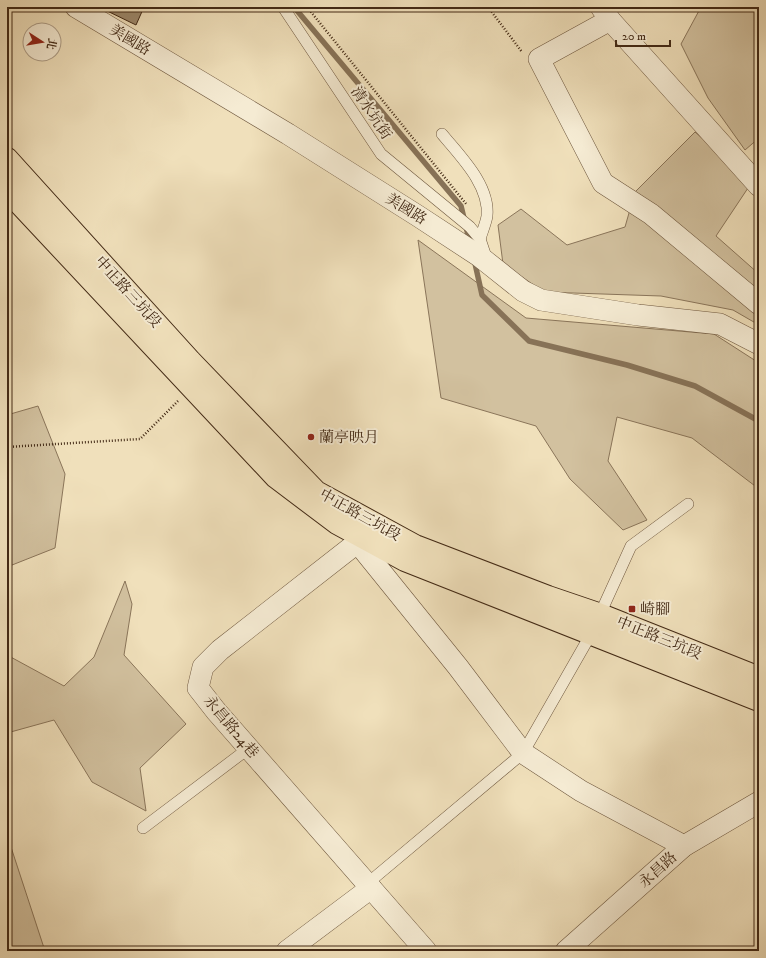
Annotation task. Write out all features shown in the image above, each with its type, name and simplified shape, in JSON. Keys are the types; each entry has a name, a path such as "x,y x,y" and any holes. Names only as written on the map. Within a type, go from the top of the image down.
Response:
{"main road":[{"name":"中正路三坑段","path":"7,159 190,361 316,492 366,535 405,560 759,700"},
{"name":"中正路三坑段","path":"7,190 276,477 337,523 366,535 415,546 548,597 598,614 759,678"}],"street":[{"name":"美國路","path":"76,7 288,134 466,232 483,253 523,291 541,300 638,315 720,324 759,344"},
{"path":"759,186 606,13 539,59 603,183 651,214 759,304"},
{"path":"366,535 458,667 523,752 581,791 684,846"},
{"name":"永昌路24巷","path":"366,535 220,650 203,667 198,688 216,711 426,951"},
{"name":"永昌路","path":"566,951 684,846 759,802"},
{"path":"287,951 370,886"}],"lane":[{"name":"清水坑街","path":"282,7 382,154 457,215 466,232"},
{"path":"442,134 474,174 485,196 487,216 483,253"},
{"path":"370,886 523,752 591,634 598,614 631,546 688,504"},
{"path":"143,828 249,748"}],"path":[{"path":"307,7 464,200 472,218 466,232"},
{"path":"488,7 531,64 539,59"},
{"path":"7,447 140,439 191,388"}],"shaded area":[{"path":"701,7 759,7 759,138 745,150 708,98 681,44"},
{"path":"695,132 752,182 716,236 759,274 759,325 733,310 661,296 544,292 503,264 498,225 521,209 567,245 625,227 635,192"},
{"path":"418,240 526,318 714,334 759,363 759,489 692,438 617,417 608,461 647,520 623,530 570,479 536,426 441,398"},
{"path":"38,406 65,474 55,548 7,567 7,415"},
{"path":"125,581 132,604 124,655 186,724 140,768 146,811 92,782 54,720 7,733 7,655 64,686 94,657"},
{"path":"7,839 9,841 45,951 7,951"}],"building":[{"path":"99,7 144,7 136,25"}],"waterway":[{"path":"294,7 461,206 470,243"},
{"path":"474,259 482,295 529,341 627,365 695,386 759,421"}],"place":[{"name":"蘭亭映月","path":"311,437"},
{"name":"崎腳","path":"632,609"}]}
